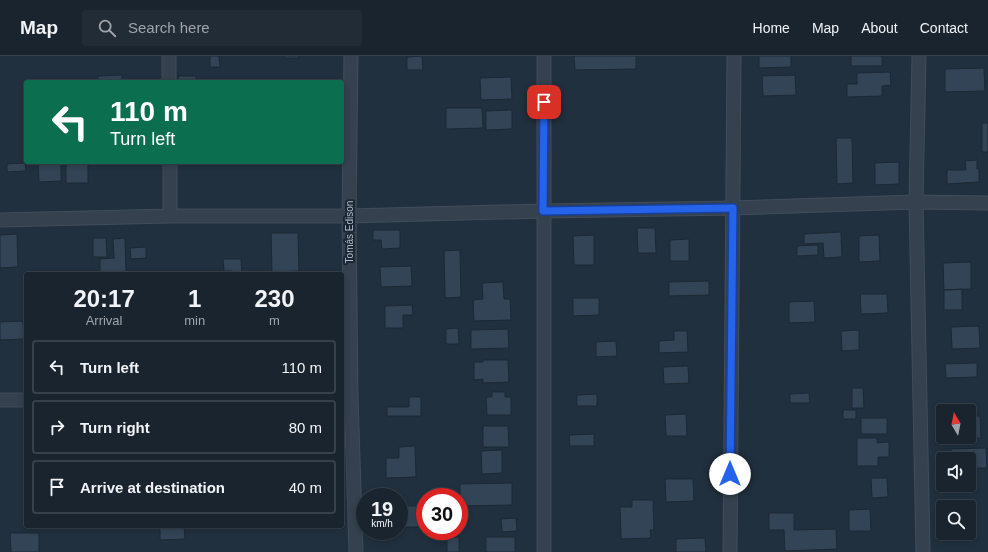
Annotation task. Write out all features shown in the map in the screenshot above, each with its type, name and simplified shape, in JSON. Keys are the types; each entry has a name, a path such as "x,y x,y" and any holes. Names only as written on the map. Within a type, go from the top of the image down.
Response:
{"street":[{"path":"169,56 169,80"},
{"name":"Tomás Edison","path":"352,56 346,397 356,552"},
{"path":"544,56 544,552"},
{"path":"730,552 734,56"},
{"path":"919,56 916,202 923,552"},
{"path":"170,164 170,216"},
{"path":"0,220 170,216 349,216 733,208 916,202 988,203"},
{"path":"0,400 24,400"}],"building":[{"path":"210,56 219,56 220,67 210,67"},
{"path":"284,56 299,56 299,58 284,58"},
{"path":"422,56 423,70 407,70 407,57"},
{"path":"574,56 636,56 636,69 575,70"},
{"path":"759,56 791,56 791,67 759,68"},
{"path":"851,56 882,56 882,66 851,66"},
{"path":"984,68 985,91 945,92 945,69"},
{"path":"890,72 891,85 882,86 882,96 847,97 847,84 857,84 857,73"},
{"path":"122,75 122,80 98,80 98,76"},
{"path":"795,75 796,95 763,96 762,76"},
{"path":"178,76 196,76 196,80 179,80"},
{"path":"511,77 512,99 481,100 480,78"},
{"path":"446,108 482,108 483,128 446,129"},
{"path":"512,110 512,129 486,130 486,111"},
{"path":"982,123 988,123 988,152 982,152"},
{"path":"836,138 852,138 853,183 837,184"},
{"path":"977,160 979,182 947,184 947,170 966,170 965,161"},
{"path":"899,162 899,184 875,185 875,163"},
{"path":"24,163 26,171 7,172 7,164"},
{"path":"38,164 61,164 61,181 39,182"},
{"path":"66,164 88,164 88,183 66,183"},
{"path":"637,228 655,228 656,253 638,253"},
{"path":"373,230 400,230 400,248 382,249 381,240 373,240"},
{"path":"841,232 842,257 824,258 823,243 804,244 804,234"},
{"path":"271,233 298,233 299,271 272,272"},
{"path":"17,234 18,267 0,268 0,235"},
{"path":"594,235 594,265 574,265 573,236"},
{"path":"879,235 880,261 859,262 859,236"},
{"path":"93,238 106,238 107,257 93,257"},
{"path":"125,238 126,272 100,272 100,259 114,258 113,239"},
{"path":"689,239 689,261 670,261 670,240"},
{"path":"818,245 818,255 797,256 797,246"},
{"path":"146,247 146,258 131,259 130,248"},
{"path":"460,250 461,297 445,298 444,251"},
{"path":"223,259 241,259 242,272 224,271"},
{"path":"971,262 971,289 944,290 943,263"},
{"path":"411,266 412,286 381,287 380,267"},
{"path":"709,281 709,295 669,296 669,282"},
{"path":"503,282 504,299 510,299 511,320 474,321 473,300 483,299 482,283"},
{"path":"962,289 962,310 944,310 944,290"},
{"path":"860,294 887,294 888,313 861,314"},
{"path":"573,298 599,298 599,315 573,316"},
{"path":"814,301 815,322 789,323 789,302"},
{"path":"412,305 413,315 403,315 403,328 385,328 385,306"},
{"path":"23,321 24,339 0,340 0,322"},
{"path":"979,326 980,348 952,349 951,327"},
{"path":"458,328 459,344 446,344 446,329"},
{"path":"508,329 509,348 471,349 471,330"},
{"path":"859,330 859,350 842,351 841,331"},
{"path":"674,331 687,331 688,352 659,353 659,341 674,340"},
{"path":"616,341 617,356 596,357 596,342"},
{"path":"483,360 508,360 509,382 483,383 483,379 474,380 474,362 483,362"},
{"path":"977,363 977,377 946,378 945,364"},
{"path":"688,366 689,383 664,384 663,367"},
{"path":"852,388 863,388 864,408 852,408"},
{"path":"492,392 505,392 505,397 511,397 511,415 487,415 486,397 492,397"},
{"path":"809,393 810,403 790,403 790,394"},
{"path":"597,394 597,406 577,406 577,395"},
{"path":"409,397 421,397 421,416 387,416 387,407 409,407"},
{"path":"843,410 856,410 856,419 843,419"},
{"path":"686,414 687,436 666,436 665,415"},
{"path":"976,416 980,416 981,438 976,438"},
{"path":"861,418 887,418 887,434 861,434"},
{"path":"483,426 508,426 509,447 483,447"},
{"path":"594,434 594,446 570,446 569,435"},
{"path":"857,438 877,438 877,443 889,442 889,457 878,457 878,466 857,466"},
{"path":"415,446 416,477 386,478 386,458 399,458 399,447"},
{"path":"986,448 987,468 976,468 976,452 951,452 951,449"},
{"path":"502,450 502,473 482,474 481,451"},
{"path":"871,478 887,478 888,497 872,498"},
{"path":"665,479 693,479 694,501 666,502"},
{"path":"512,483 512,505 468,506 468,488 460,488 460,484"},
{"path":"632,500 653,500 654,530 650,530 651,538 621,539 620,507 632,507"},
{"path":"408,506 416,506 416,527 408,527"},
{"path":"870,509 871,531 849,531 849,510"},
{"path":"769,513 794,513 794,530 836,529 837,549 785,551 784,530 769,530"},
{"path":"516,518 517,531 502,532 501,519"},
{"path":"160,528 184,528 185,539 160,540"},
{"path":"10,533 39,533 39,552 11,552"},
{"path":"486,537 515,537 515,552 486,552"},
{"path":"705,538 706,552 676,552 676,539"},
{"path":"447,540 459,540 459,552 447,552"}],"route":[{"path":"544,102 543,211 733,208 730,474"}]}
